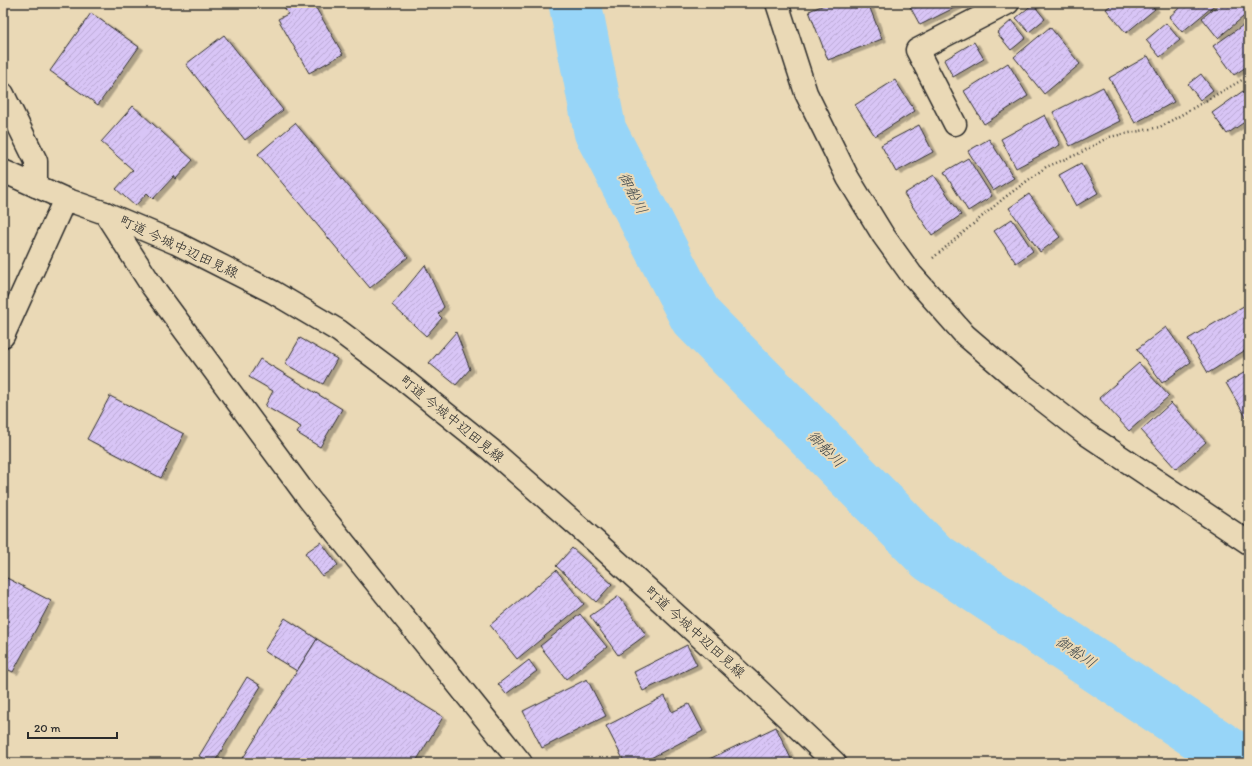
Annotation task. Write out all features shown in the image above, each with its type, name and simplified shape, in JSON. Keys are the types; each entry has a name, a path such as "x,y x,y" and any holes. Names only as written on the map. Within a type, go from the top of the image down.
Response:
{"street":[{"path":"777,3 806,92 848,178 883,236 910,274 964,335 1021,383 1085,433 1249,543"},
{"path":"955,124 917,50 1008,3"},
{"path":"3,94 36,161 36,186"},
{"name":"町道 今城中辺田見線","path":"3,172 65,199 105,213 176,243 273,292 340,331 490,449 596,542 836,763"},
{"path":"3,336 65,199"},
{"path":"105,213 152,286 304,493 521,763"}],"path":[{"path":"910,274 927,263 1004,198 1046,167 1078,154 1109,137 1160,127 1249,76"}],"building":[{"path":"282,3 313,3 343,54 309,73 278,19 288,14"},
{"path":"829,3 868,3 882,39 828,60 809,11"},
{"path":"908,3 957,3 958,6 920,25"},
{"path":"1114,3 1149,3 1155,9 1126,33 1106,9"},
{"path":"1185,3 1217,3 1182,32 1169,17"},
{"path":"1221,3 1247,3 1249,6 1249,12 1218,38 1202,18"},
{"path":"1033,4 1045,19 1029,32 1016,18"},
{"path":"91,13 139,47 98,105 50,71"},
{"path":"1012,20 1026,38 1011,50 997,33"},
{"path":"1249,21 1249,65 1234,75 1213,46"},
{"path":"1166,23 1180,40 1160,57 1146,40"},
{"path":"1050,27 1080,64 1044,94 1014,57"},
{"path":"224,35 283,110 245,140 186,64"},
{"path":"974,42 984,59 953,77 944,60"},
{"path":"1148,56 1174,102 1135,123 1109,78"},
{"path":"1008,63 1028,96 984,124 964,91"},
{"path":"1201,74 1213,90 1200,100 1188,84"},
{"path":"895,80 915,111 875,136 855,105"},
{"path":"1103,87 1120,121 1070,146 1053,112"},
{"path":"1243,91 1249,99 1249,119 1227,134 1212,113"},
{"path":"133,106 193,160 176,179 174,176 153,199 147,193 135,206 116,189 133,170 101,142"},
{"path":"1045,115 1060,145 1016,168 1001,139"},
{"path":"295,123 408,257 370,288 258,154"},
{"path":"919,125 933,152 896,172 881,145"},
{"path":"989,139 1014,178 993,191 968,151"},
{"path":"968,158 992,196 968,211 944,172"},
{"path":"1081,163 1098,193 1076,206 1059,175"},
{"path":"934,175 961,215 932,235 904,194"},
{"path":"1029,194 1060,237 1040,252 1009,208"},
{"path":"1012,219 1033,251 1016,263 994,231"},
{"path":"425,265 444,307 438,314 442,318 426,336 392,305"},
{"path":"1249,296 1249,348 1208,373 1188,339 1247,304 1244,299"},
{"path":"1166,327 1191,362 1162,383 1137,349"},
{"path":"456,332 470,369 456,385 429,363"},
{"path":"300,338 337,359 323,384 285,364"},
{"path":"260,359 342,409 320,447 297,433 301,427 265,406 273,391 249,377"},
{"path":"1139,363 1169,396 1129,431 1099,398"},
{"path":"1249,370 1249,418 1247,419 1226,383"},
{"path":"110,396 184,434 161,478 87,439"},
{"path":"1171,403 1206,442 1176,469 1141,430"},
{"path":"321,542 338,565 322,576 305,553"},
{"path":"572,548 612,584 596,602 556,566"},
{"path":"556,570 584,604 517,659 490,625"},
{"path":"3,576 51,601 13,672 3,667"},
{"path":"619,596 646,635 618,655 590,616"},
{"path":"580,614 607,647 566,679 540,646"},
{"path":"285,618 317,639 297,671 264,651"},
{"path":"317,639 443,717 415,763 240,763"},
{"path":"687,645 697,665 643,691 634,672"},
{"path":"529,660 537,671 506,694 498,684"},
{"path":"247,677 261,686 214,763 210,763 199,756"},
{"path":"587,679 606,716 542,748 523,711"},
{"path":"665,696 672,712 689,704 703,731 641,763 625,763 606,726"},
{"path":"776,727 793,763 701,763"}],"waterway":[{"name":"御船川","path":"575,3 600,131 696,317 932,557 1243,763"}]}
